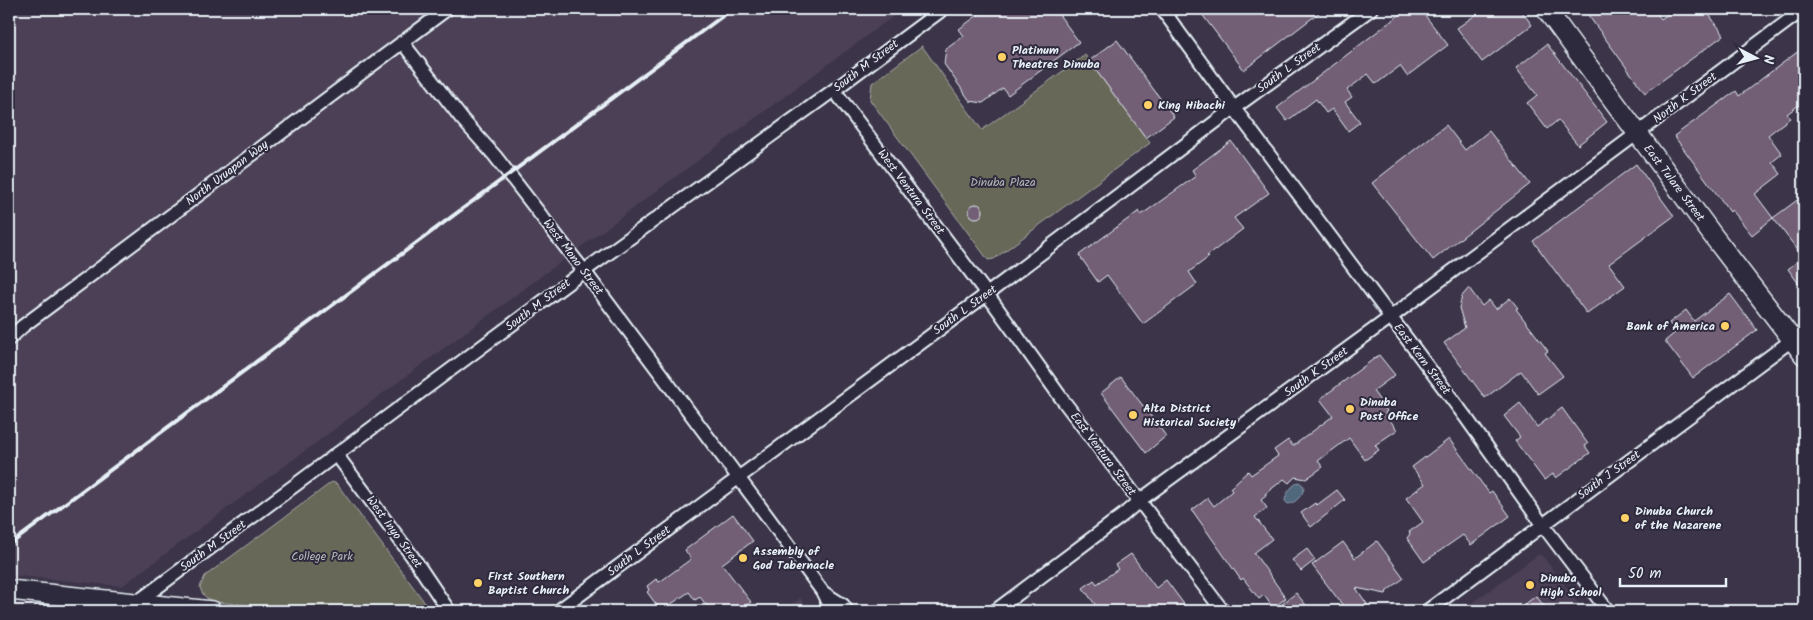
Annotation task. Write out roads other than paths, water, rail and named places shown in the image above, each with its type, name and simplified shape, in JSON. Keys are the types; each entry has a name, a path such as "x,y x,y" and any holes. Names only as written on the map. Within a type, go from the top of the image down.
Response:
{"street":[{"name":"North Uruapan Way","path":"9,339 23,326 447,9"},
{"name":"South M Street","path":"136,603 584,271 943,9"},
{"name":"East Kern Street","path":"1162,9 1608,611"},
{"name":"South L Street","path":"558,611 987,294 1234,108 1371,9"},
{"name":"East Tulare Street","path":"1546,9 1638,134 1798,335 1804,355"},
{"name":"North K Street","path":"1638,134 1804,9"},
{"name":"West Mono Street","path":"402,42 462,119 495,156 584,271 822,591"},
{"name":"West Ventura Street","path":"834,90 987,294"},
{"name":"South K Street","path":"996,611 1139,501 1638,134"},
{"name":"East Ventura Street","path":"987,294 1062,399 1223,611"},
{"name":"South J Street","path":"1426,611 1798,335"},
{"name":"West Inyo Street","path":"336,454 412,556 449,611"},
{"path":"9,590 87,605 136,603 212,611"},
{"path":"822,591 832,611"},
{"path":"822,591 843,605 847,611"}],"water":[{"path":"1299,482 1304,486 1303,492 1291,504 1288,504 1285,501 1286,495"}],"railway":[{"path":"9,545 732,9"}],"place":[{"name":"Platinum Theatres Dinuba","path":"1002,57"},
{"name":"King Hibachi","path":"1148,105"},
{"name":"Bank of America","path":"1725,326"},
{"name":"Dinuba Post Office","path":"1350,409"},
{"name":"Alta District Historical Society","path":"1133,415"},
{"name":"Dinuba Church of the Nazarene","path":"1625,518"},
{"name":"Assembly of God Tabernacle","path":"743,558"},
{"name":"First Southern Baptist Church","path":"478,583"},
{"name":"Dinuba High School","path":"1530,585"}],"park label":[{"name":"Dinuba Plaza","path":"1003,182"},
{"name":"College Park","path":"322,556"}]}
